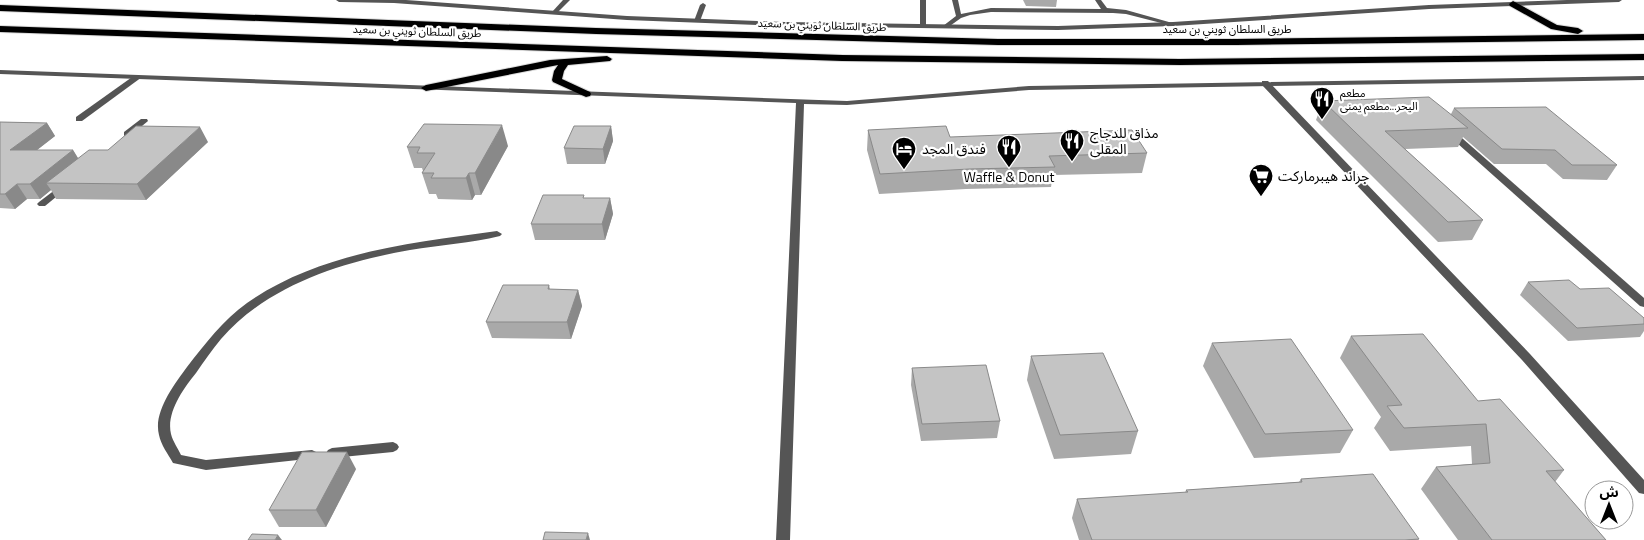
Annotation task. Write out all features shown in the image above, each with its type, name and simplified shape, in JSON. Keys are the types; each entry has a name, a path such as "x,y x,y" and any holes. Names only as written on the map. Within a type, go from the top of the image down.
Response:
{"highway":[{"path":"0,6 61,0"},
{"path":"1513,4 1554,27 1582,32 1639,37"},
{"name":"طريق السلطان ثويني بن سعيد","path":"0,6 596,31 998,42 1236,42 1639,37"},
{"name":"طريق السلطان ثويني بن سعيد","path":"0,29 832,58 1180,62 1644,57"},
{"path":"426,88 566,61 596,59 1040,70 1180,62"},
{"path":"566,61 558,71 556,80 586,94"}],"street":[{"path":"339,0 391,1 698,21 1058,28 1173,24 1340,12 1619,0"},
{"path":"554,13 567,0"},
{"path":"923,0 923,26"},
{"path":"954,0 959,17"},
{"path":"1098,0 1104,10 1112,10"},
{"path":"698,21 703,5"},
{"path":"945,26 969,13 991,10 1112,10 1173,24"},
{"path":"0,72 800,103 866,102 1029,88 1644,78"},
{"path":"80,118 138,77"},
{"path":"1265,83 1526,357 1644,490"},
{"path":"783,540 800,103"},
{"path":"122,138 144,121"},
{"path":"1446,128 1644,304"},
{"path":"42,204 71,180"},
{"path":"393,447 206,466 176,459 164,434 167,408 191,370 234,317 268,292 305,274 352,258 418,245 497,234"}],"building":[{"path":"1429,97 1468,128 1385,131 1483,220 1448,222 1323,101"},
{"path":"1546,107 1617,165 1572,165 1555,150 1502,149 1454,108"},
{"path":"0,122 47,123 10,150 73,150 30,184 17,184 5,194 0,194"},
{"path":"424,124 502,125 475,173 469,173 466,178 431,178 434,173 422,173 435,153 417,153 420,147 407,147"},
{"path":"136,126 200,127 137,184 46,183 89,150 108,150"},
{"path":"574,126 611,126 603,149 564,148"},
{"path":"946,126 950,137 1132,130 1147,153 1049,156 1055,167 880,174 868,130"},
{"path":"543,195 584,195 583,198 610,198 602,224 531,224"},
{"path":"1569,280 1580,289 1609,288 1644,318 1644,324 1577,328 1528,282"},
{"path":"503,285 549,285 548,289 578,290 567,322 486,322"},
{"path":"1423,334 1478,401 1500,399 1564,470 1546,471 1584,515 1584,530 1597,530 1606,540 1492,540 1436,467 1490,463 1486,424 1404,428 1387,406 1402,405 1351,336"},
{"path":"1291,339 1353,430 1265,434 1212,343"},
{"path":"1103,353 1138,431 1060,435 1031,356"},
{"path":"986,365 1000,421 922,424 912,368"},
{"path":"302,452 347,452 316,510 269,510"},
{"path":"1373,474 1419,539 1092,540 1077,499 1188,492 1186,490 1302,482 1301,479"},
{"path":"545,532 588,533 586,540 543,540"},
{"path":"252,534 278,535 275,540 248,540"}],"place":[{"name":"مطعم اليحر...مطعم يمنى","path":"1322,120"},
{"name":"مذاق للدجاج المقلى","path":"1072,162"},
{"name":"Waffle & Donut","path":"1009,168"},
{"name":"فندق المجد","path":"904,170"},
{"name":"جراند ه‍يبرماركت","path":"1261,197"}]}
